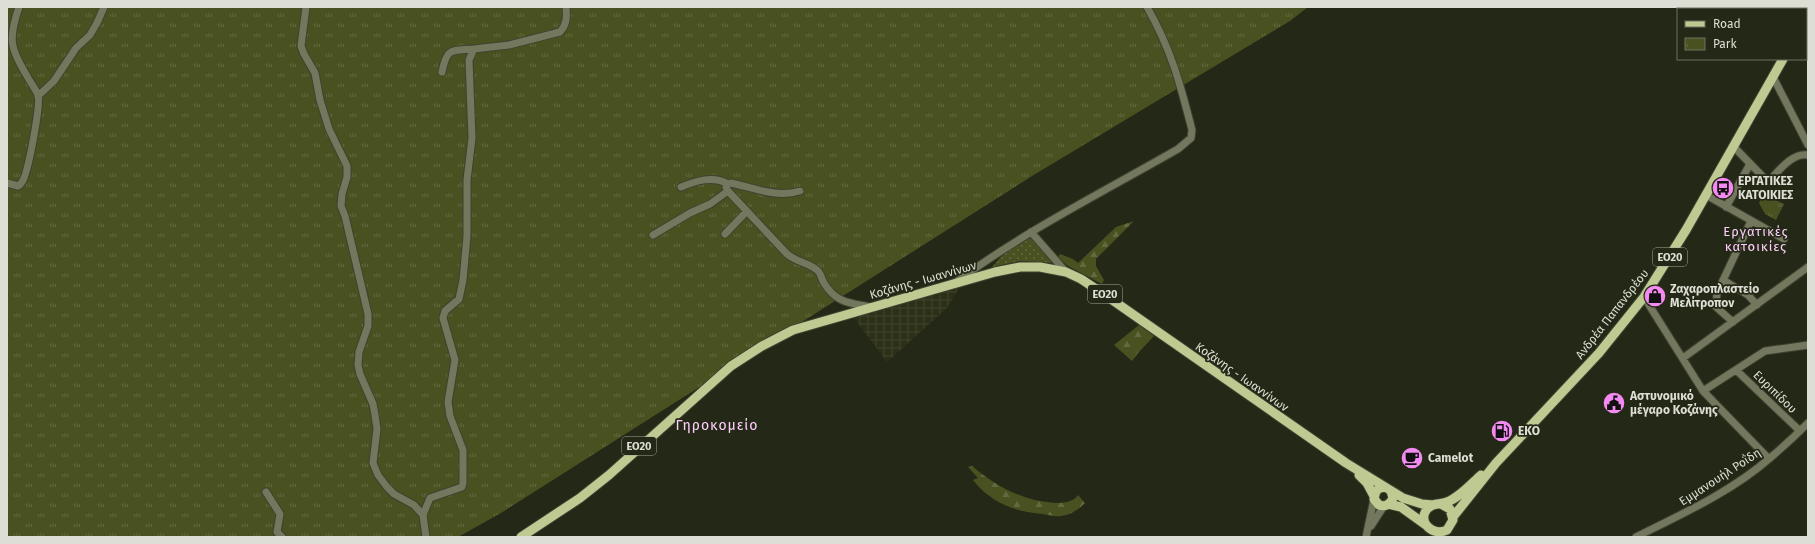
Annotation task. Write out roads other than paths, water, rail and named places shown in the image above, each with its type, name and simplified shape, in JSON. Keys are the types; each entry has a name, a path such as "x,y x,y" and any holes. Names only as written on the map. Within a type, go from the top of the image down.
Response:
{"main road":[{"name":"Ανδρέα Παπανδρέου","path":"1453,517 1496,463 1599,353 1644,296 1686,230 1783,60"},
{"name":"Κοζάνης - Ιωαννίνων","path":"521,537 580,498 609,475 646,440 742,358 774,339 794,330 995,272 1020,267 1049,268 1066,272 1081,279 1346,463 1407,500 1437,504"},
{"name":"Κοζάνης - Ιωαννίνων","path":"1346,463 1367,483 1374,497"},
{"name":"Ανδρέα Παπανδρέου","path":"1437,504 1446,502 1459,494 1496,463"},
{"path":"1374,497 1377,489 1388,489 1392,498 1386,505"},
{"name":"ΕΟ20","path":"1374,497 1377,503 1401,507 1431,531 1446,533 1452,523 1453,517"},
{"path":"1431,531 1424,520 1428,508 1437,504 1450,509 1453,517"}],"street":[{"path":"7,184 18,186 24,179 35,130 38,96 16,57 12,46 13,25 19,7"},
{"path":"38,96 54,81 76,48 90,35 104,7"},
{"path":"306,7 302,46 304,54 315,73 320,100 329,129 347,166 347,177 342,194 341,206 346,216 368,314 368,326 359,352 358,365 360,374 373,404 375,415 377,429 373,463 378,475 387,488 394,494 414,505 423,515"},
{"path":"442,72 445,56 448,53 458,50 509,45 560,32 565,27 566,7"},
{"path":"954,284 983,262 1031,232 1178,149 1191,138 1192,130 1174,65 1162,33 1146,7"},
{"path":"426,537 423,515 430,498 462,487 463,483 463,450 450,416 448,402 455,360 443,318 445,312 459,299 463,280 467,236 467,180 472,138 469,60 474,49"},
{"path":"1773,77 1808,145"},
{"path":"1734,147 1768,182 1794,158 1804,154 1808,155"},
{"path":"1726,207 1750,164"},
{"path":"681,187 702,180 718,180 728,188 787,254 798,262 808,264 819,271 824,283 836,298 873,307"},
{"path":"654,235 690,213 710,204 728,188 731,183 756,190 776,193 791,193 800,191"},
{"path":"1706,195 1784,239"},
{"path":"725,234 748,211"},
{"path":"1733,322 1716,307 1717,293 1751,221"},
{"path":"1031,232 1066,272"},
{"path":"1683,358 1808,268"},
{"path":"1723,280 1748,295 1756,305"},
{"path":"1644,296 1703,392 1770,459"},
{"path":"1703,392 1765,351 1808,345"},
{"name":"Ευριπίδου","path":"1736,370 1800,431"},
{"name":"Εμμανουήλ Ροΐδη","path":"1636,537 1712,498 1770,459 1808,423"},
{"path":"266,492 280,514 277,532 282,537"},
{"path":"1367,534 1374,497"},
{"path":"1367,534 1386,505"}],"place":[{"name":"ΕΡΓΑΤΙΚΕΣ ΚΑΤΟΙΚΙΕΣ","path":"1723,188"},
{"name":"Ζαχαροπλαστείο Μελίτροπον","path":"1655,296"},
{"name":"Αστυνομικό μέγαρο Κοζάνης","path":"1614,403"},
{"name":"EKO","path":"1502,431"},
{"name":"Camelot","path":"1412,458"}],"district":[{"name":"Εργατικές κατοικίες","path":"1756,238"},
{"name":"Γηροκομείο","path":"717,425"}]}
